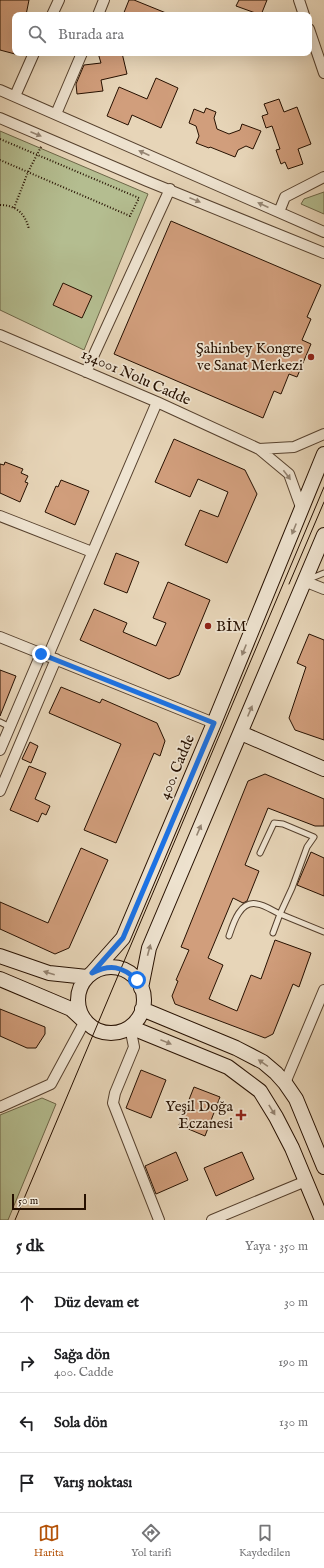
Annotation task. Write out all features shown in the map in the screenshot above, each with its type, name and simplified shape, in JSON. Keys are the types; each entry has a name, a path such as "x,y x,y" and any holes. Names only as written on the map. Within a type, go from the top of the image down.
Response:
{"main road":[{"name":"400. Cadde","path":"90,975 123,938 214,723 324,454"},
{"path":"141,988 149,948 324,535"},
{"path":"241,733 324,768"},
{"path":"0,956 53,974 90,975"},
{"path":"0,979 71,1009 92,1028 101,1032 111,1033 121,1032 130,1027 138,1019 144,1004 141,988 137,980 129,973 121,969 111,967 101,968 90,975 81,985 78,994 80,1013 85,1021"},
{"path":"142,1009 236,1048 263,1062 285,1083 296,1098 324,1168"},
{"path":"130,1027 228,1067 260,1091 276,1117 292,1148 322,1220"}],"street":[{"path":"53,12 59,0"},
{"path":"99,12 104,0"},
{"path":"299,0 303,12"},
{"path":"312,38 324,73"},
{"path":"15,96 33,56"},
{"path":"56,114 81,56"},
{"path":"0,90 324,232"},
{"path":"0,118 324,253"},
{"path":"279,212 285,197 324,177"},
{"path":"86,372 170,189"},
{"name":"134001 Nolu Cadde","path":"0,334 157,402 259,449 289,474 302,510"},
{"path":"0,791 48,656 157,402"},
{"name":"134001 Nolu Cadde","path":"259,449 294,448 324,434"},
{"path":"0,516 92,552"},
{"path":"304,581 324,589"},
{"path":"0,637 214,723"},
{"path":"0,750 10,727 48,656"},
{"path":"285,1083 324,990"},
{"path":"0,1107 51,1084 85,1021"},
{"path":"130,1027 134,1047 115,1093 113,1102 158,1220"},
{"path":"212,1220 306,1181"}],"lane":[{"path":"304,581 324,573"},
{"path":"0,722 10,727"},
{"path":"260,853 274,823 283,824 314,837 307,847 273,933"},
{"path":"229,936 242,908 250,904 257,903 324,932"}],"path":[{"path":"14,208 28,172 45,140 45,137"},
{"path":"0,139 139,198 130,216 0,160"},
{"path":"0,205 14,208 21,212 27,221 29,230"}],"green space":[{"path":"0,131 148,194 84,350 0,310"},
{"path":"324,192 324,214 301,204 304,199"},
{"path":"42,1098 56,1104 8,1220 0,1220 0,1115"}],"building":[{"path":"0,0 29,0 27,12 12,12 12,53 0,50"},
{"path":"129,0 134,0 164,12 124,12"},
{"path":"239,0 267,0 262,12 253,12 236,6"},
{"path":"99,56 123,56 127,74 101,80 103,91 77,94 76,84 84,65 101,63"},
{"path":"156,78 178,88 161,128 132,115 128,125 107,116 119,87 147,99"},
{"path":"279,99 284,112 297,107 311,144 298,149 303,164 288,169 285,162 281,164 276,150 280,149 272,126 266,128 262,116 268,114 264,104"},
{"path":"206,108 216,112 214,118 217,129 229,134 240,130 242,124 261,131 253,149 246,146 238,150 235,157 196,143 199,136 196,126 189,123 194,109 204,113"},
{"path":"171,221 321,285 307,317 311,319 302,340 311,344 297,377 289,374 281,394 274,391 263,418 114,354"},
{"path":"63,283 92,296 82,318 53,305"},
{"path":"174,439 245,470 257,494 227,563 185,545 200,510 218,517 228,492 198,479 190,497 155,482"},
{"path":"5,462 23,469 21,473 28,476 25,482 28,483 20,502 0,493 0,464 4,465"},
{"path":"61,480 89,491 75,525 45,512 56,486 58,487"},
{"path":"116,553 139,562 127,593 104,584"},
{"path":"168,582 210,600 179,675 169,679 80,640 94,609 127,623 123,632 156,646 166,623 153,618"},
{"path":"309,634 324,640 324,740 295,730 289,718 306,667 297,663"},
{"path":"0,670 16,676 0,716"},
{"path":"61,687 100,703 102,699 157,723 165,741 160,756 154,753 116,843 84,830 121,744 49,713"},
{"path":"30,742 38,746 31,763 22,759"},
{"path":"29,766 46,773 35,799 50,806 46,815 42,813 38,822 10,810"},
{"path":"265,774 324,799 324,826 315,826 268,808 245,865 259,871 247,901 243,903 233,898 208,958 223,965 209,999 237,1011 251,975 261,979 275,940 311,953 299,987 293,984 273,1034 265,1038 175,1004 172,996 178,981 176,980 189,950 181,947 248,781"},
{"path":"81,848 108,860 69,948 55,954 0,929 0,902 48,923"},
{"path":"311,852 324,858 324,896 297,885"},
{"path":"0,1009 45,1027 45,1034 36,1048 27,1048 0,1036"},
{"path":"141,1070 166,1080 151,1118 126,1108"},
{"path":"194,1087 220,1097 205,1136 179,1125"},
{"path":"176,1152 188,1180 156,1194 145,1166"},
{"path":"242,1152 254,1179 216,1196 204,1168"}],"tram line":[{"path":"15,1220 324,487"},
{"path":"289,584 324,502"}],"place":[{"name":"Şahinbey Kongre ve Sanat Merkezi","path":"311,357"},
{"name":"BİM","path":"208,626"},
{"name":"Yeşil Doğa Eczanesi","path":"241,1115"}],"route":[{"path":"41,654 214,723 123,938 92,973 101,968 111,967 121,969 129,973 137,980"}]}
